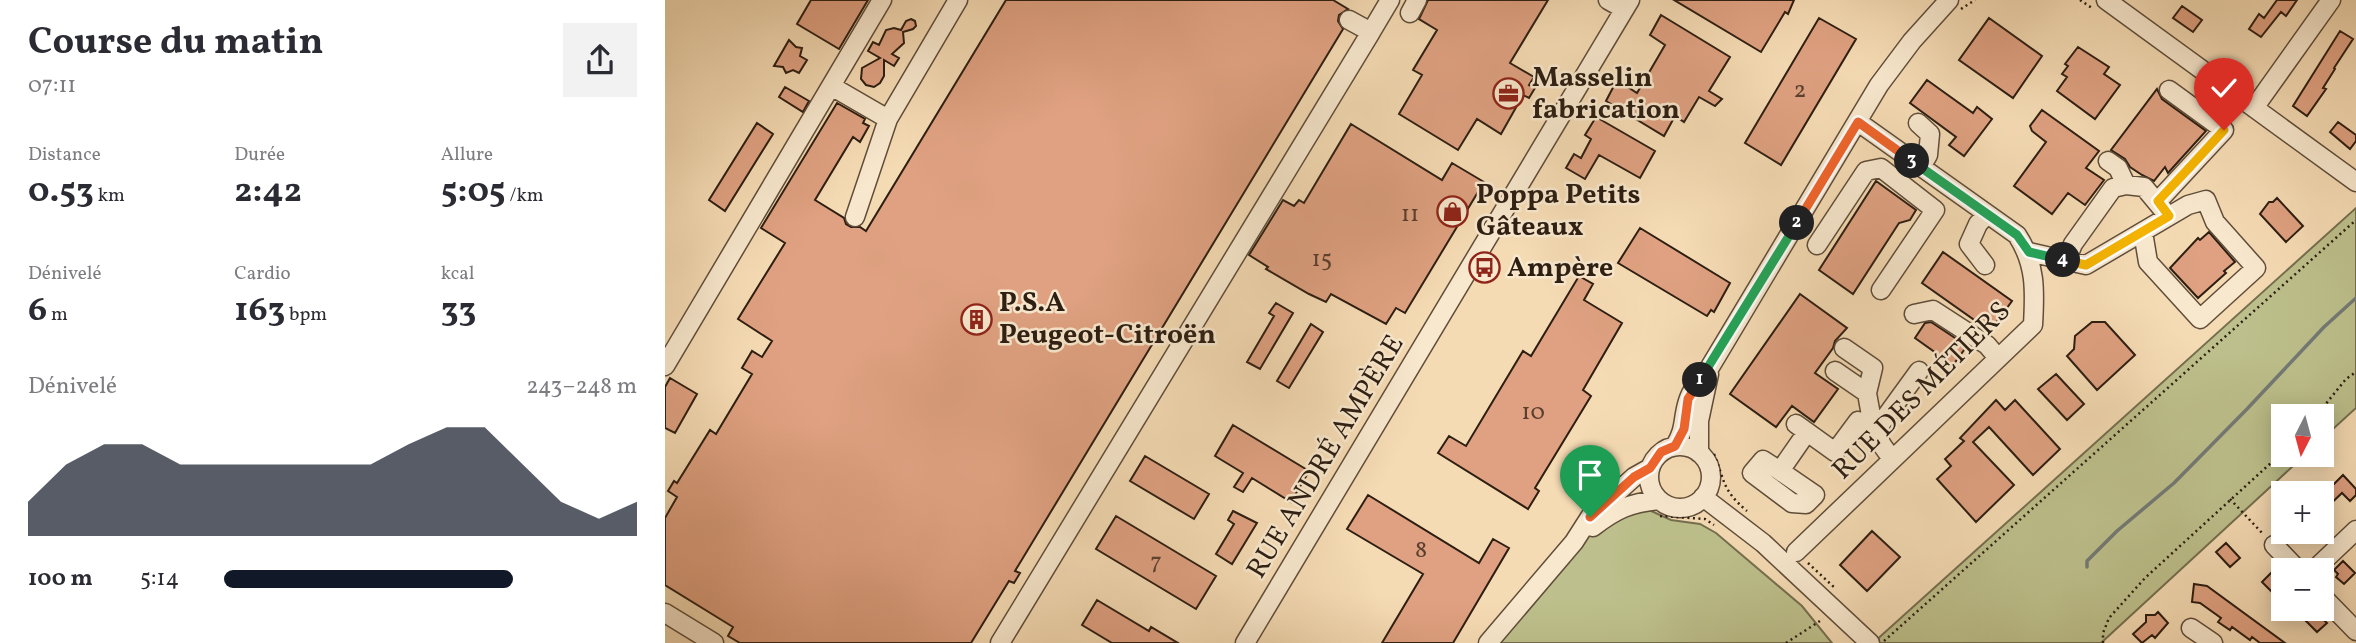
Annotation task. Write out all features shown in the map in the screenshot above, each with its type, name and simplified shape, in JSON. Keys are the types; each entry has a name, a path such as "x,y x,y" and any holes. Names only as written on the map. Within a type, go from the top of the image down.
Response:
{"street":[{"path":"665,366 883,0"},
{"path":"855,217 888,119 957,0"},
{"path":"1000,643 1390,0"},
{"path":"1608,0 1627,5"},
{"path":"1675,446 1684,429 1688,399 1710,367 1879,86 1949,0"},
{"path":"2106,0 2356,182"},
{"path":"2254,108 2331,0"},
{"name":"RUE ANDRÉ AMPÈRE","path":"1245,643 1627,5"},
{"path":"1349,20 1371,32"},
{"path":"831,86 888,119"},
{"path":"2158,201 2224,130 2169,90"},
{"path":"1858,122 1921,167 1959,188 1986,215 2017,235 2029,252 2086,265 2188,205 2206,200 2215,222 2256,268 2200,319 2148,262 2143,232"},
{"path":"1918,123 1930,134 1928,155 1921,167"},
{"path":"2108,161 2118,168 2126,185"},
{"path":"1817,245 1866,171 1881,168 1935,210"},
{"path":"2066,261 2073,244 2113,187 2144,187 2169,216"},
{"path":"1881,290 1935,210 1946,205 1959,188"},
{"path":"1985,265 1969,244 1978,224 1986,215"},
{"name":"RUE DES MÉTIERS","path":"1796,552 2033,325 2035,288 2029,252"},
{"path":"1914,314 1933,310 1987,345 1998,358"},
{"path":"1844,348 1873,368 1867,393 1874,433 1893,459"},
{"path":"1574,542 1607,516 1635,502 1655,507 1679,508 1692,506 1703,497 1710,484 1711,473 1699,421 1710,367"},
{"path":"1835,371 1867,393"},
{"path":"1874,433 1919,371"},
{"path":"1780,471 1802,428 1835,452 1858,421 1874,433"},
{"path":"1488,643 1574,542 1590,517 1634,477 1650,468 1661,452 1675,446 1684,446 1706,452"},
{"path":"1650,468 1649,483 1655,507"},
{"path":"1703,497 1763,543 1877,642"},
{"path":"2327,558 2356,530"},
{"path":"2274,545 2286,558"},
{"path":"2334,608 2356,631"},
{"path":"665,613 714,643"},
{"path":"2192,628 2213,643"}],"path":[{"path":"2080,0 2086,4"},
{"path":"1877,642 2356,220"},
{"path":"2326,404 2346,379 2356,372"},
{"path":"1706,452 1726,488 1748,511"},
{"path":"2103,643 2102,633 2109,618 2145,578 2271,463"},
{"path":"2230,499 2274,545"},
{"path":"1655,507 1674,518 1705,519 1716,527 1727,516"},
{"path":"1786,643 1823,618 1831,626"}],"green space":[{"path":"2356,208 2356,408 2335,427 2335,404 2271,404 2271,467 2292,467 2277,481 2271,481 2271,486 2101,643 1873,643"},
{"path":"1649,510 1671,520 1700,524 1716,533 1802,606 1832,643 1487,643 1574,540 1634,511"}],"building":[{"path":"811,0 868,0 839,49 797,24"},
{"name":"P.S.A Peugeot-Citroën","path":"1006,0 1333,0 1348,9 1339,15 1338,21 1343,29 1015,571 1020,573 1014,583 1009,581 971,643 740,643 728,636 733,627 665,585 665,518 677,497 668,491 674,481 677,483 710,430 716,434 752,374 742,368 752,351 762,357 772,341 738,319 785,243 761,228 837,103 865,119 863,123 869,126 860,142 853,137 815,200 844,218 846,224 866,231"},
{"path":"1428,0 1548,0 1510,63 1534,77 1529,85 1535,88 1529,98 1523,95 1501,134 1477,119 1458,150 1399,114 1422,75 1413,70 1437,30 1419,19"},
{"path":"1674,0 1794,0 1788,14 1785,12 1761,52"},
{"path":"2277,0 2297,0 2286,16 2281,12 2261,37 2249,29 2259,14 2264,18"},
{"path":"2182,6 2202,20 2193,32 2173,18"},
{"path":"1661,15 1730,57 1709,91 1722,99 1715,106 1699,97 1684,122 1675,116 1664,136 1606,101 1617,80 1637,93 1665,45 1650,35"},
{"path":"1819,18 1856,39 1781,165 1745,143"},
{"path":"1989,18 2042,56 2013,98 1959,60"},
{"path":"911,19 916,26 903,32 904,43 892,54 899,58 894,66 884,60 884,76 880,83 874,87 866,85 861,79 862,68 880,58 868,51 873,42 879,45 886,30 901,30 906,21"},
{"path":"2340,31 2353,39 2323,88 2326,89 2307,116 2293,106"},
{"path":"789,40 796,47 802,48 800,56 807,60 799,73 793,70 786,73 783,67 774,66"},
{"path":"2078,47 2109,67 2104,74 2120,85 2095,119 2057,91 2067,77 2062,74 2068,66 2065,64"},
{"path":"1927,80 1973,113 1977,107 1992,119 1964,156 1949,145 1956,137 1910,103"},
{"path":"785,87 809,101 803,112 779,97"},
{"path":"2157,89 2162,99 2206,131 2168,173 2165,167 2154,181 2130,167 2125,159 2111,150"},
{"path":"2042,110 2099,151 2086,168 2104,180 2085,205 2068,193 2052,214 2014,186 2046,142 2032,131 2030,126"},
{"path":"1596,117 1655,151 1640,178 1599,155 1585,179 1566,168 1574,154 1581,158 1591,139 1585,135"},
{"path":"2338,122 2356,135 2356,141 2350,149 2330,132"},
{"path":"757,123 773,134 725,211 709,200"},
{"path":"1351,124 1442,180 1452,163 1484,182 1405,313 1396,308 1386,324 1331,294 1326,302 1309,294 1266,269 1268,267 1249,255 1283,200 1294,206 1299,200 1304,203"},
{"path":"1876,181 1916,210 1910,220 1899,223 1853,294 1819,270"},
{"path":"2277,198 2303,226 2286,242 2260,214 2269,202"},
{"path":"1640,228 1730,283 1714,312 1711,310 1707,316 1618,263"},
{"path":"2209,232 2235,262 2198,298 2170,268 2198,238 2200,240"},
{"path":"1943,252 2012,301 1990,331 1922,283"},
{"path":"1579,276 1593,284 1584,300 1622,323 1583,390 1591,396 1535,488 1539,491 1528,509 1438,453 1449,436 1466,446 1523,351 1531,356"},
{"path":"1800,294 1847,328 1835,341 1815,373 1838,389 1814,422 1792,406 1776,427 1730,394"},
{"path":"1276,303 1293,313 1260,369 1247,362 1274,316 1269,313"},
{"path":"1931,322 1967,346 1953,365 1915,338 1925,323"},
{"path":"2092,322 2105,322 2135,355 2097,390 2067,356 2074,349 2075,336"},
{"path":"1311,324 1323,332 1289,388 1277,381"},
{"path":"2056,374 2084,404 2067,420 2038,389"},
{"path":"670,378 697,394 675,433 665,428 665,387"},
{"path":"1996,400 2005,410 2015,400 2060,449 2033,475 1989,427 1973,442 2014,485 1976,522 1937,479 1951,466 1945,459 1964,441 1960,438"},
{"path":"1233,425 1309,471 1291,502 1252,478 1243,492 1234,487 1243,473 1215,456"},
{"path":"1145,456 1209,494 1194,519 1130,481"},
{"path":"2343,475 2356,489 2356,495 2350,501 2342,493 2334,501 2334,484"},
{"path":"1368,495 1479,563 1493,539 1509,548 1453,643 1382,643 1423,574 1347,529"},
{"path":"1233,511 1257,523 1232,564 1216,554 1234,524 1228,520"},
{"path":"1116,516 1216,576 1196,609 1096,549"},
{"path":"1872,531 1900,557 1867,591 1840,565"},
{"path":"2226,543 2240,558 2230,567 2216,552"},
{"path":"2343,561 2355,573 2344,584 2336,577 2338,574 2334,570"},
{"path":"2271,573 2271,591 2262,582"},
{"path":"2194,584 2207,586 2285,643 2260,643 2252,637 2250,640 2232,627 2230,630 2218,622 2221,618 2200,603 2192,602"},
{"path":"1097,600 1149,631 1151,627 1178,643 1112,643 1082,625"},
{"path":"2158,612 2168,623 2155,638 2152,635 2142,643 2133,634 2146,622 2146,615 2155,615"},
{"path":"2306,621 2327,623 2317,632"}],"waterway":[{"path":"2087,567 2087,561 2117,531 2174,483 2324,327 2356,298"}],"place":[{"name":"Masselin fabrication","path":"1509,94"},
{"name":"Poppa Petits Gâteaux","path":"1453,211"},
{"name":"Ampère","path":"1484,268"},
{"name":"P.S.A Peugeot-Citroën","path":"976,319"}],"route":[{"path":"1590,517 1634,477 1650,468 1661,452 1675,446 1680,439 1692,391 1710,367 1858,122 2017,235 2029,252 2086,265 2169,216 2158,201 2224,130"}]}
